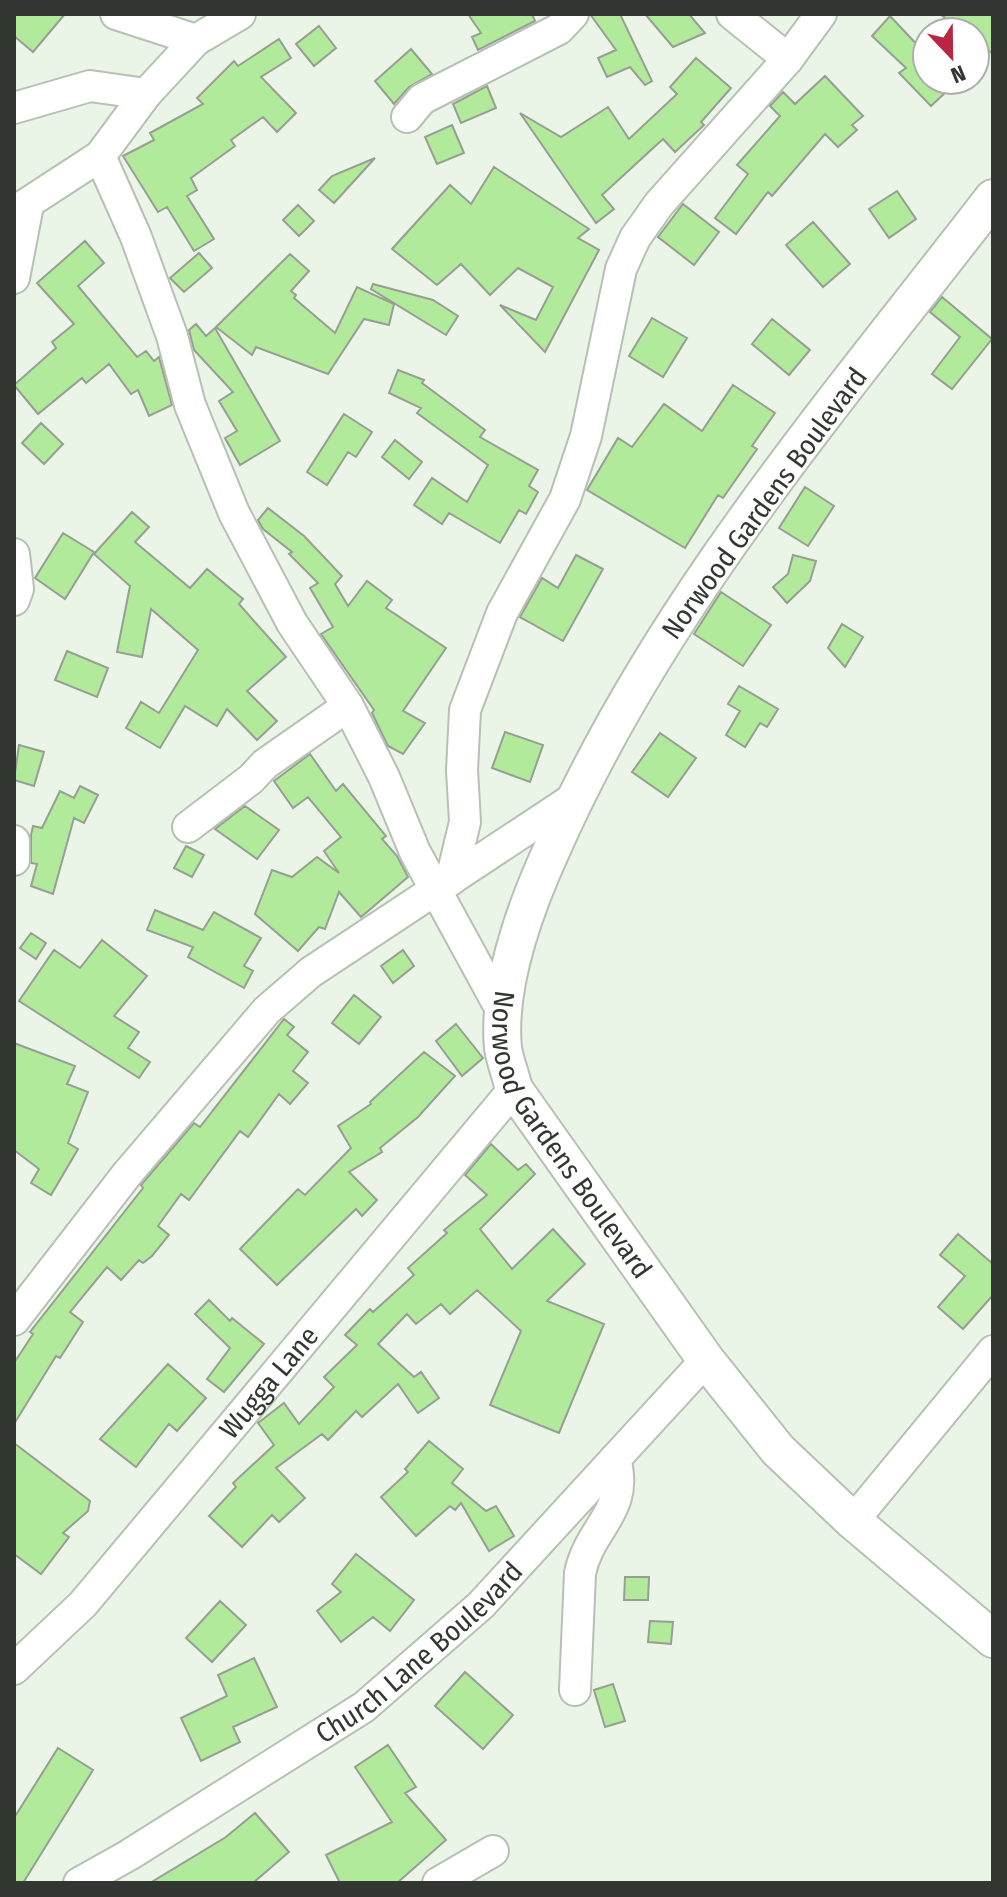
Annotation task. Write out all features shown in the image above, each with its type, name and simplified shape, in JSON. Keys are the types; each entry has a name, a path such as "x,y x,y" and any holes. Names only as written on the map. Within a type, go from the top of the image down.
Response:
{"street":[{"path":"116,14 196,40"},
{"path":"14,278 21,208 100,156 146,94 196,40 240,14"},
{"path":"407,117 422,99 559,29 573,14"},
{"path":"732,14 788,59"},
{"path":"444,885 465,822 462,770 465,710 502,613 565,499 586,436 621,269 635,238 659,204 788,59 821,14"},
{"path":"14,108 90,86 146,94"},
{"path":"100,156 136,237 172,336 190,405 234,513 292,623 348,706 384,777 415,852 444,885 504,1015"},
{"name":"Norwood Gardens Boulevard","path":"993,198 738,529 649,664 574,798 539,878 517,942 504,1015 503,1049 514,1089 706,1360 778,1450 853,1521 993,1639"},
{"path":"14,554 18,589 14,600"},
{"path":"188,827 251,779 265,764 348,706"},
{"path":"14,1320 127,1174 267,1010 311,972 574,798"},
{"path":"14,841 14,860"},
{"name":"Wugga Lane","path":"14,1669 83,1604 514,1089"},
{"path":"853,1521 993,1351"},
{"name":"Church Lane Boulevard","path":"79,1883 129,1855 364,1707 481,1605 706,1360"},
{"path":"575,1690 580,1573 584,1557 620,1491 615,1459"},
{"path":"438,1883 493,1851"}],"building":[{"path":"14,14 65,14 33,52 14,36"},
{"path":"468,14 532,14 535,21 478,50 472,37 481,33"},
{"path":"590,14 620,14 652,81 645,85 630,67 607,77 598,58 616,50"},
{"path":"645,14 689,14 705,33 673,47"},
{"path":"940,14 993,14 993,54 991,16"},
{"path":"890,16 911,38 911,85 899,73 906,68 872,36"},
{"path":"319,26 336,48 314,66 296,44"},
{"path":"279,39 291,58 261,77 296,113 277,132 263,117 231,140 235,146 191,178 197,190 187,196 214,239 194,251 167,207 158,212 123,156 154,140 150,133 203,104 197,98 234,61 238,66"},
{"path":"411,49 432,74 409,87 394,104 375,81"},
{"path":"696,58 731,88 701,122 704,125 675,152 663,139 602,195 614,209 596,223 520,113 561,137 608,107 629,139 677,94 670,87"},
{"path":"825,76 863,116 852,125 857,130 838,147 825,134 772,196 768,192 736,234 715,218 748,174 737,165 780,116 770,106 783,92 795,104"},
{"path":"487,86 496,108 461,123 453,104"},
{"path":"921,96 942,96 931,106"},
{"path":"452,125 464,153 437,164 425,137"},
{"path":"375,158 334,203 319,190 332,176"},
{"path":"494,167 589,229 578,238 599,250 545,352 500,305 536,320 553,287 518,268 490,295 461,264 437,285 392,249 450,185 471,204"},
{"path":"897,191 916,219 889,238 869,209"},
{"path":"683,204 719,232 694,265 658,237"},
{"path":"298,205 314,221 299,236 283,220"},
{"path":"813,222 850,264 823,287 786,245"},
{"path":"85,241 104,263 78,286 137,357 146,351 154,361 159,357 172,405 149,416 138,390 131,394 109,364 86,383 82,378 38,414 14,385 56,348 52,342 74,324 37,283"},
{"path":"199,253 212,268 184,292 170,278"},
{"path":"290,254 309,271 291,291 296,295 294,298 335,333 357,287 394,304 389,325 364,319 328,374 256,347 252,355 216,327"},
{"path":"373,284 433,300 458,316 446,335 371,289"},
{"path":"942,297 992,339 952,389 932,374 960,337 930,312"},
{"path":"652,318 687,338 663,377 629,356"},
{"path":"772,319 810,350 789,375 752,344"},
{"path":"196,324 206,336 215,328 280,441 240,465 225,438 237,431 219,401 233,392 194,350 189,330"},
{"path":"398,370 424,380 422,383 485,430 480,437 538,470 529,486 538,492 526,514 519,510 500,543 449,513 442,524 414,505 432,478 467,502 488,465 417,413 421,408 389,393"},
{"path":"733,385 775,413 752,446 757,449 723,498 718,495 685,548 587,490 618,438 632,447 664,404 702,431"},
{"path":"344,414 372,432 356,457 348,452 327,485 307,472"},
{"path":"41,423 63,444 44,464 22,443"},
{"path":"395,440 422,462 409,479 382,457"},
{"path":"805,487 834,506 808,546 779,528"},
{"path":"268,508 304,536 342,576 335,584 348,606 367,581 392,600 386,608 446,648 403,711 425,723 403,754 388,746 372,713 374,710 321,634 333,627 310,588 318,583 289,554 292,552 263,529 258,520"},
{"path":"132,512 149,527 135,542 190,588 207,569 243,599 239,604 286,657 247,691 277,721 257,740 227,709 217,726 185,706 160,748 126,728 141,702 159,713 198,650 151,609 142,657 117,652 130,586 94,554"},
{"path":"63,533 94,552 65,599 35,578"},
{"path":"576,555 603,569 563,641 520,617 542,578 558,588"},
{"path":"793,555 816,561 810,581 787,603 773,587 788,574"},
{"path":"721,592 771,625 743,666 694,634"},
{"path":"842,624 863,637 845,667 828,648"},
{"path":"67,651 108,668 97,697 55,680"},
{"path":"739,686 778,709 767,727 760,723 745,747 726,735 740,711 728,704"},
{"path":"505,732 543,745 530,782 492,768"},
{"path":"660,733 696,758 668,797 632,772"},
{"path":"19,745 44,752 34,786 14,780"},
{"path":"310,754 336,791 343,784 386,836 382,839 397,856 408,877 361,917 339,892 325,929 319,927 298,951 255,914 272,870 292,877 317,857 339,873 324,851 341,837 308,797 293,808 274,781"},
{"path":"80,786 98,795 84,823 74,818 53,894 31,886 37,864 31,863 33,826 42,828 60,791 74,798"},
{"path":"245,806 279,830 257,859 215,829"},
{"path":"186,846 204,855 192,877 174,868"},
{"path":"155,910 203,930 214,912 261,938 244,966 253,971 244,988 188,957 193,947 147,930"},
{"path":"31,933 46,943 36,959 20,948"},
{"path":"102,940 147,976 114,1016 139,1032 128,1048 150,1062 139,1078 19,1001 54,950 80,968"},
{"path":"403,950 414,966 393,983 381,966"},
{"path":"354,995 381,1017 359,1044 332,1023"},
{"path":"284,1019 294,1027 287,1035 308,1052 293,1071 308,1083 290,1104 279,1094 248,1137 240,1131 189,1200 181,1194 158,1226 169,1235 152,1256 143,1263 139,1260 121,1280 107,1267 70,1312 83,1322 60,1358 56,1356 14,1424 14,1363 33,1334 30,1332 143,1188 141,1185 194,1123 200,1127"},
{"path":"456,1024 483,1058 462,1076 436,1041"},
{"path":"14,1043 75,1066 67,1084 88,1092 68,1143 78,1149 51,1195 31,1183 39,1169 14,1150"},
{"path":"424,1052 455,1076 418,1117 380,1148 382,1152 349,1172 377,1200 362,1216 356,1209 277,1285 240,1249 298,1189 305,1195 351,1148 338,1126 371,1104"},
{"path":"491,1144 518,1170 526,1164 535,1174 480,1229 512,1269 553,1229 585,1264 547,1301 604,1324 559,1433 490,1405 521,1331 477,1290 450,1314 441,1304 416,1324 407,1314 378,1344 414,1377 421,1372 439,1398 418,1413 398,1384 362,1417 356,1411 328,1440 322,1434 276,1468 305,1498 279,1522 272,1515 242,1547 209,1516 236,1487 233,1483 274,1445 258,1423 284,1403 299,1424 334,1387 324,1377 357,1345 345,1335 370,1309 373,1312 414,1275 408,1268 447,1233 444,1230 487,1195 465,1175"},
{"path":"958,1234 993,1264 993,1295 963,1329 938,1307 965,1276 940,1255"},
{"path":"209,1300 230,1321 232,1318 264,1344 224,1392 207,1379 230,1348 195,1314"},
{"path":"168,1364 206,1398 177,1431 169,1424 136,1467 100,1439"},
{"path":"429,1441 463,1469 452,1483 486,1511 496,1506 514,1536 489,1551 461,1503 455,1510 450,1506 416,1536 381,1497 408,1472 405,1469"},
{"path":"14,1443 90,1501 88,1511 63,1533 69,1537 41,1574 14,1554"},
{"path":"356,1554 414,1600 390,1631 373,1617 341,1642 317,1611 341,1592 332,1584"},
{"path":"625,1577 649,1577 648,1600 624,1600"},
{"path":"220,1601 246,1625 212,1662 186,1638"},
{"path":"650,1621 673,1622 671,1644 648,1642"},
{"path":"254,1658 277,1707 233,1727 240,1742 201,1761 181,1718 227,1696 218,1675"},
{"path":"465,1672 513,1715 483,1749 435,1706"},
{"path":"613,1684 625,1721 605,1727 594,1690"},
{"path":"388,1745 416,1787 405,1793 446,1840 397,1883 340,1883 326,1855 392,1822 355,1767"},
{"path":"58,1748 93,1770 23,1883 14,1883 14,1818"},
{"path":"255,1813 289,1852 253,1883 150,1883 226,1837"}]}
